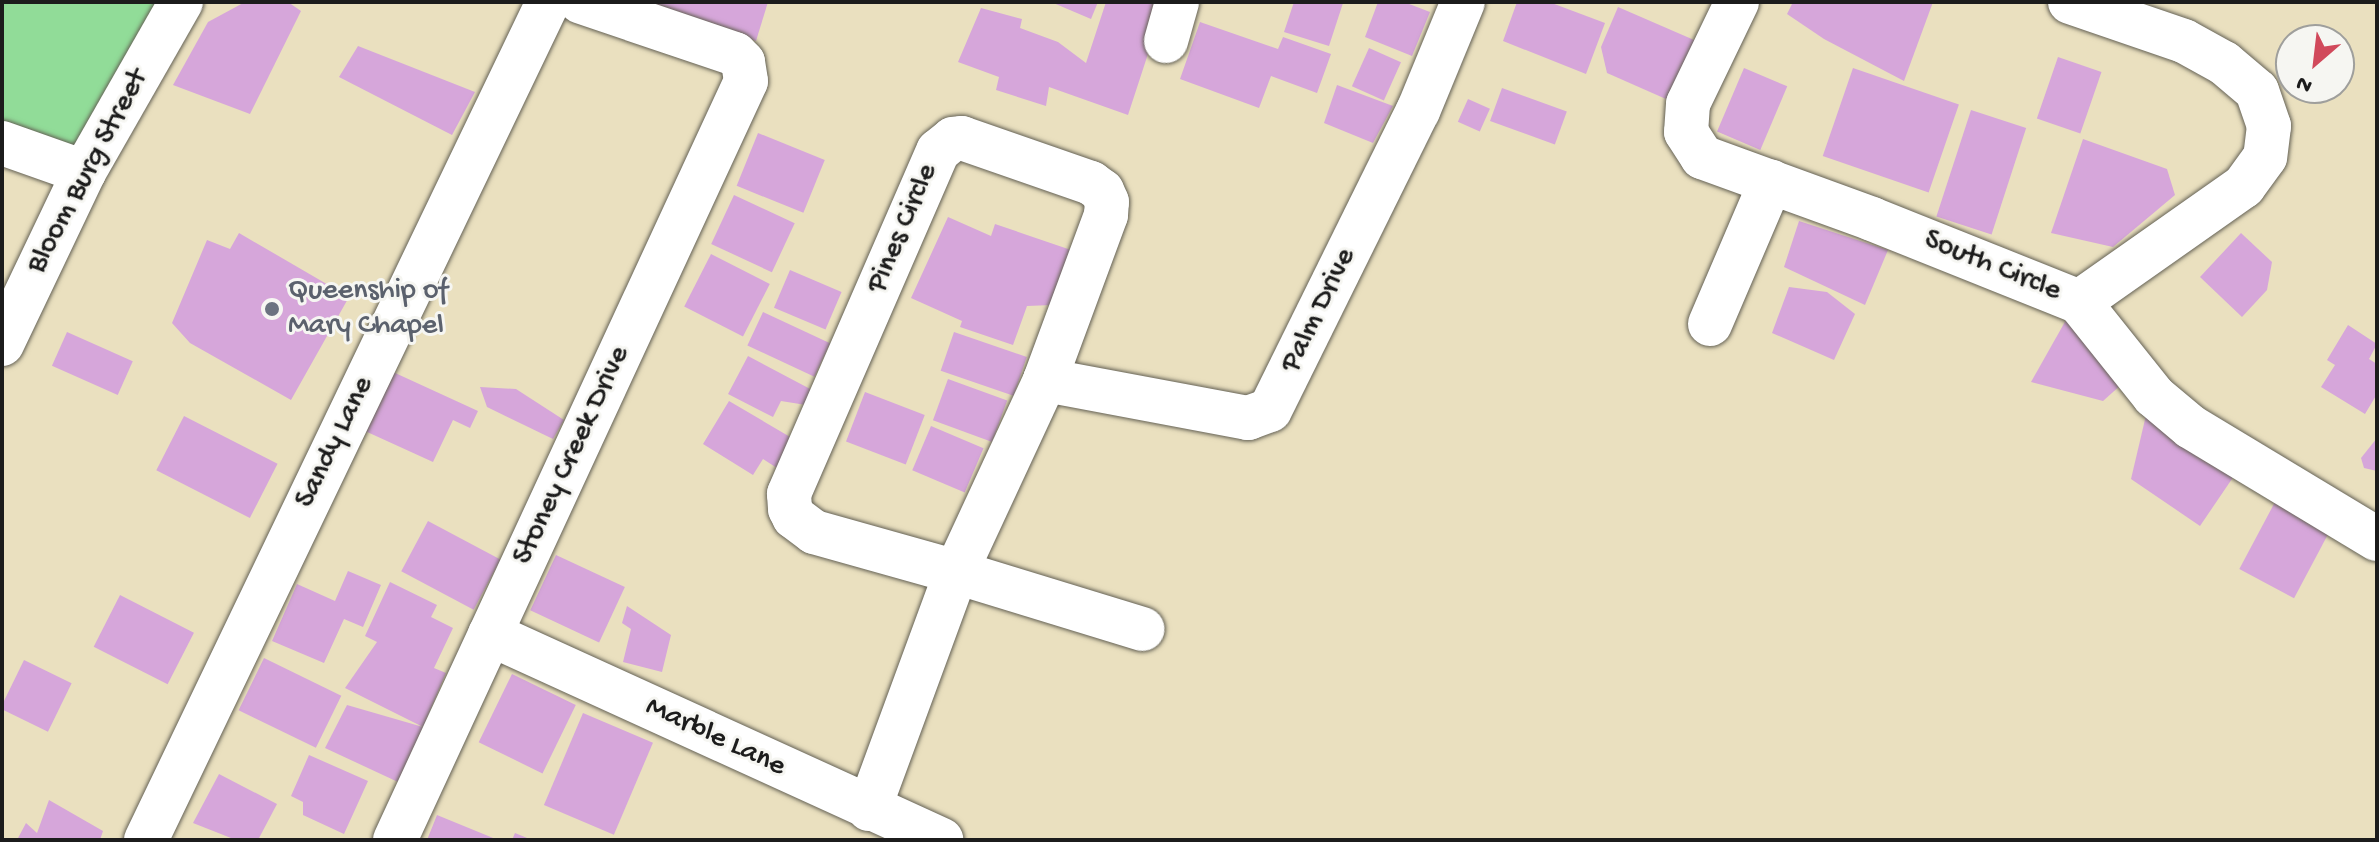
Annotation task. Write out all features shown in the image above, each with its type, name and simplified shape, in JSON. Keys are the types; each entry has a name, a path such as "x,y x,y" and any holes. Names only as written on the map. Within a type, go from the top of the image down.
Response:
{"street":[{"name":"Bloom Burg Street","path":"2,344 84,172 181,2"},
{"name":"Sandy Lane","path":"146,840 548,2"},
{"name":"Stoney Creek Drive","path":"395,840 746,81 747,71 735,54 581,2"},
{"name":"Palm Drive","path":"1045,380 1248,418 1270,410 1418,111 1463,2"},
{"name":"South Circle","path":"1737,2 1688,104 1686,132 1702,157 2079,302 2154,396 2191,427 2377,539"},
{"path":"2070,2 2184,41 2224,63 2257,91 2269,126 2265,157 2244,186 2079,302"},
{"name":"Pines Circle","path":"869,809 956,572 1045,380 1107,202 1102,191 1091,183 962,138 953,139 938,151 789,494 794,517 814,532 956,572 1142,629"},
{"path":"2,143 84,172"},
{"path":"1710,324 1771,182"},
{"name":"Marble Lane","path":"490,634 941,840"}],"green space":[{"path":"2,2 160,2 75,148 2,122"}],"building":[{"path":"245,2 288,2 301,11 250,114 173,85 208,22"},
{"path":"655,2 768,2 756,41 653,9"},
{"path":"1051,2 1098,2 1091,19"},
{"path":"1106,2 1165,2 1128,115 1049,87 1046,106 996,90 999,77 958,62 981,8 1022,19 1020,28 1058,42 1086,63"},
{"path":"1294,2 1343,3 1329,46 1284,32"},
{"path":"1378,2 1404,2 1430,12 1412,56 1365,37"},
{"path":"1517,2 1549,2 1605,23 1586,74 1503,41"},
{"path":"1793,2 1933,2 1904,81 1824,39 1787,14"},
{"path":"1618,7 1701,43 1675,103 1607,73 1601,47"},
{"path":"1200,22 1278,49 1283,37 1331,54 1317,93 1271,76 1259,108 1180,79"},
{"path":"358,46 475,92 452,135 339,77"},
{"path":"1369,48 1401,62 1384,101 1352,86"},
{"path":"2058,57 2101,72 2080,133 2037,118"},
{"path":"1744,68 1787,86 1760,150 1717,132"},
{"path":"1853,68 1959,104 1929,192 1823,156"},
{"path":"1337,85 1393,106 1373,143 1324,123"},
{"path":"1502,88 1567,112 1555,144 1490,121"},
{"path":"1468,99 1490,109 1480,132 1458,122"},
{"path":"1971,110 2026,128 1992,234 1936,217"},
{"path":"758,133 825,160 803,213 737,186"},
{"path":"2083,139 2167,169 2175,195 2113,247 2051,233"},
{"path":"734,195 795,223 772,272 711,244"},
{"path":"948,217 991,236 995,224 1071,250 1052,305 1027,306 1013,345 960,327 962,321 911,298"},
{"path":"1799,221 1888,250 1865,305 1784,267"},
{"path":"239,233 349,297 291,400 190,343 172,323 207,240 230,249"},
{"path":"2241,233 2272,262 2267,290 2242,317 2200,277"},
{"path":"711,254 770,284 743,337 684,307"},
{"path":"790,270 842,292 826,330 774,308"},
{"path":"1789,287 1827,292 1855,314 1834,360 1772,333"},
{"path":"763,312 830,343 814,377 747,346"},
{"path":"2066,320 2122,384 2103,401 2031,382"},
{"path":"2348,325 2377,344 2369,359 2377,364 2377,394 2365,414 2321,387 2335,365 2327,360"},
{"path":"67,332 133,361 118,395 52,366"},
{"path":"954,332 1027,357 1013,396 941,371"},
{"path":"748,356 814,391 806,405 781,401 773,417 728,394"},
{"path":"393,372 478,411 470,428 453,420 433,462 365,431"},
{"path":"948,379 1007,401 992,442 933,420"},
{"path":"480,387 516,389 564,420 553,439 487,407"},
{"path":"865,392 925,415 906,464 846,441"},
{"path":"729,401 797,441 780,470 763,459 753,475 703,444"},
{"path":"2147,411 2236,473 2200,526 2131,479"},
{"path":"184,416 278,464 250,518 156,470"},
{"path":"931,426 983,448 965,492 912,470"},
{"path":"2377,438 2377,471 2364,468 2361,458"},
{"path":"2275,502 2330,531 2294,598 2239,569"},
{"path":"428,521 500,559 474,610 401,571"},
{"path":"556,555 625,587 599,642 530,610"},
{"path":"348,571 381,585 363,627 344,619 324,663 272,641 297,584 335,601"},
{"path":"390,582 437,605 431,617 453,628 434,668 446,673 423,727 345,688 377,642 365,636"},
{"path":"120,595 194,633 168,684 94,647"},
{"path":"627,606 671,635 662,672 623,662 631,629 622,623"},
{"path":"264,658 341,696 316,748 239,710"},
{"path":"24,660 72,683 48,732 2,709"},
{"path":"512,674 576,705 542,773 479,742"},
{"path":"347,705 423,727 398,782 325,748"},
{"path":"583,713 653,743 614,835 544,805"},
{"path":"309,755 368,781 344,834 303,815 303,802 291,796"},
{"path":"219,774 277,804 258,840 236,840 193,823"},
{"path":"49,800 103,831 100,840 17,840 26,823 37,833"},
{"path":"437,815 498,840 427,840"},
{"path":"515,833 532,840 512,840"}],"place":[{"name":"Queenship of Mary Chapel","path":"272,309"}]}
